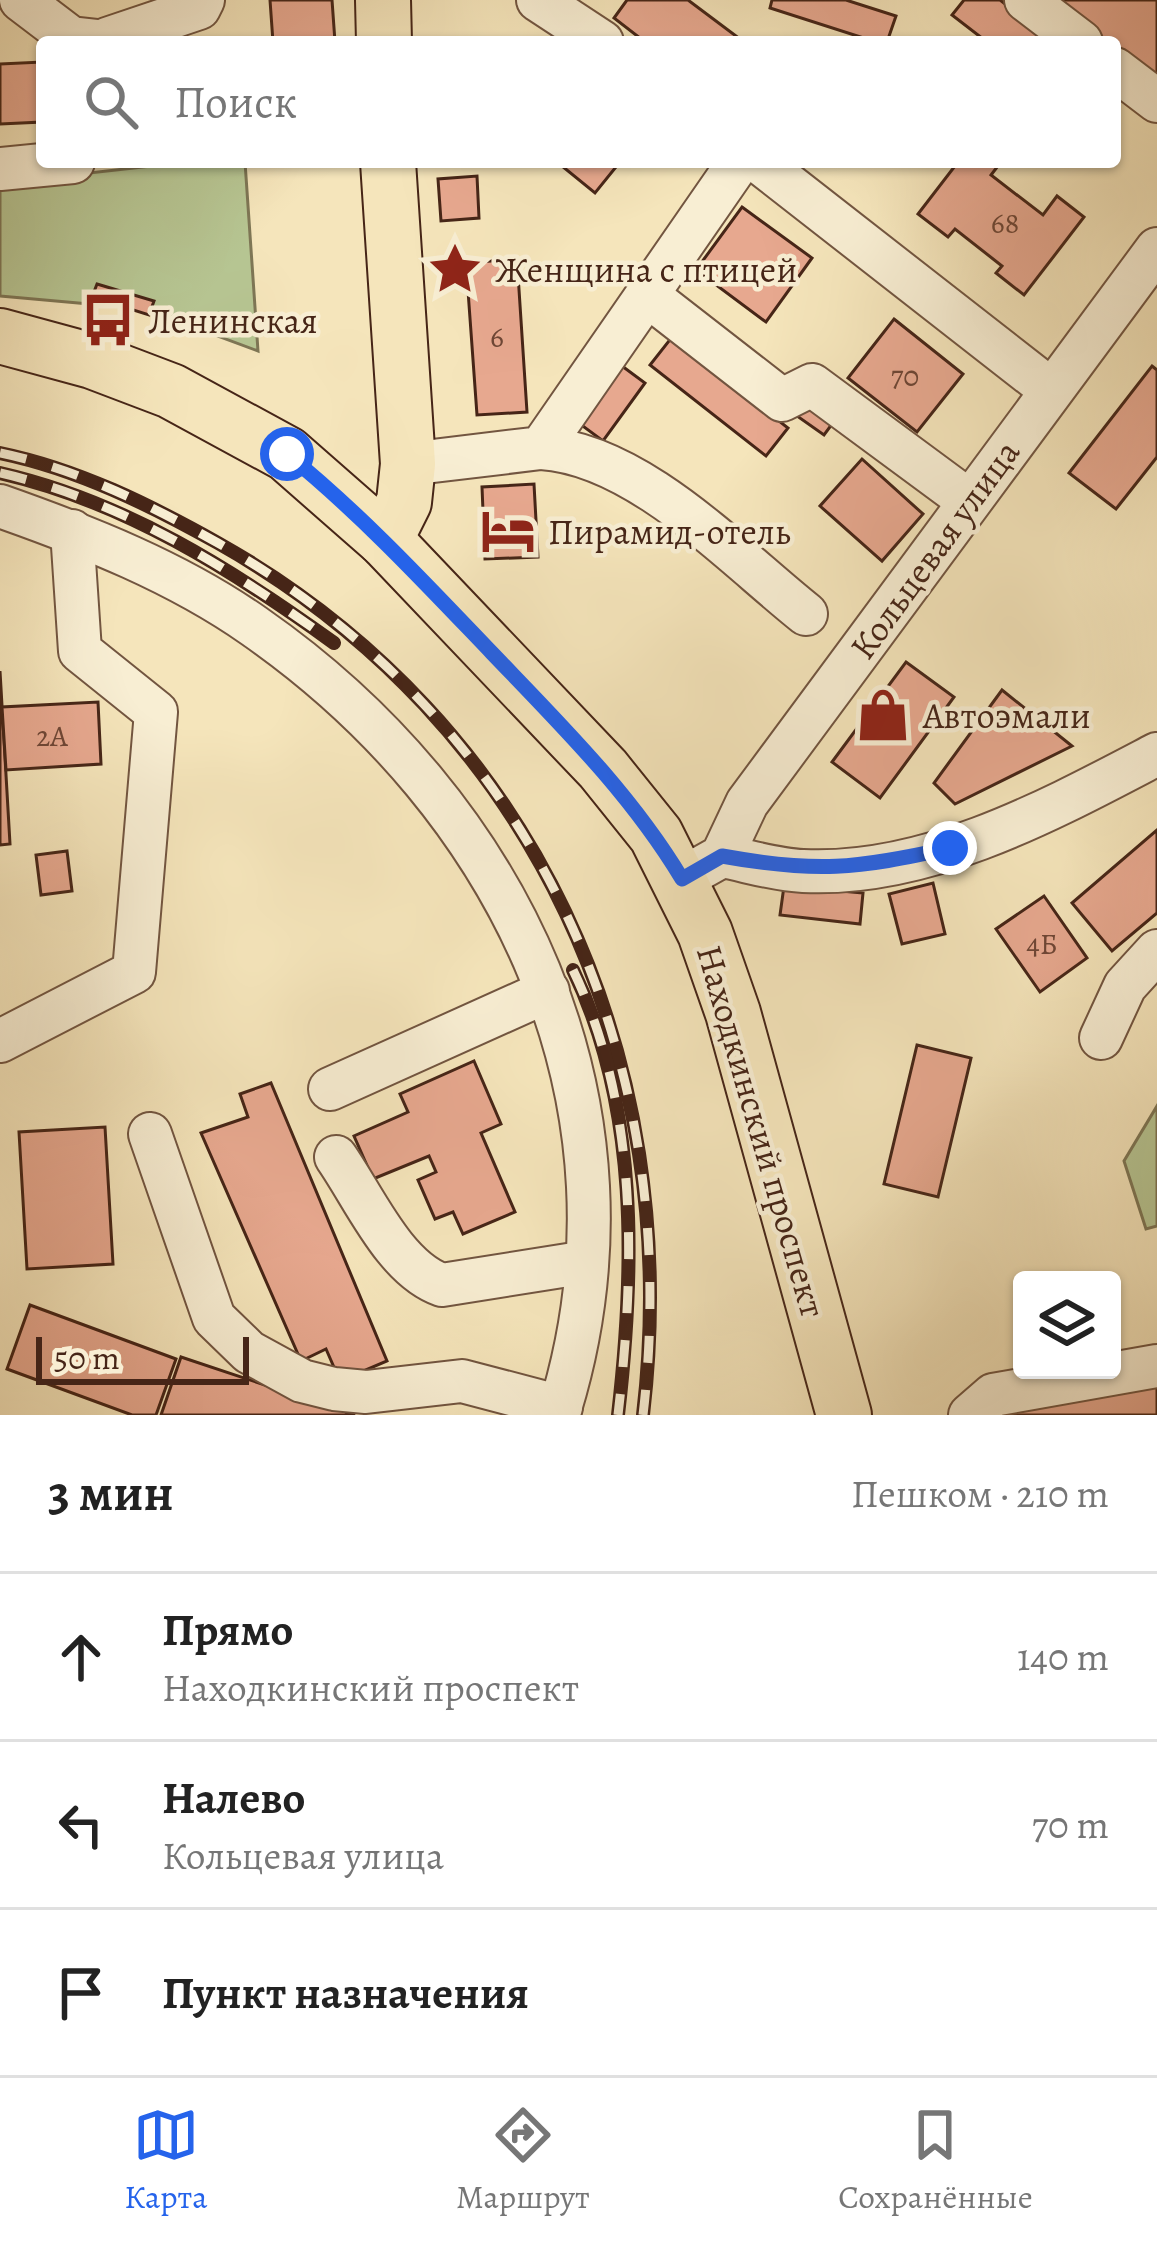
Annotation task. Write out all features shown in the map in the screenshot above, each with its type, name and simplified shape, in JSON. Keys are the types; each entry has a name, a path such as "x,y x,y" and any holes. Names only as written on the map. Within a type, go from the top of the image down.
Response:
{"main road":[{"path":"383,0 384,36"},
{"path":"386,540 404,502 408,464 388,168"},
{"name":"Находкинский проспект","path":"0,336 92,361 232,421 287,454 386,540 603,769 656,835 702,867 733,1013 844,1415"}],"street":[{"path":"21,0 68,36"},
{"path":"123,36 199,8 202,0"},
{"path":"538,0 593,36"},
{"path":"1026,0 1073,36"},
{"path":"1121,74 1157,101"},
{"path":"0,169 36,166"},
{"path":"541,448 735,168"},
{"path":"767,168 1051,390"},
{"name":"Кольцевая улица","path":"702,867 1157,249"},
{"path":"646,295 782,400 812,385 969,501"},
{"path":"408,464 541,448 586,454 626,472 806,614"},
{"path":"0,506 72,531 164,572 250,622 314,670 382,732 446,805 496,881 538,960 576,1083 584,1130 587,1262 560,1411 462,1381 366,1392 334,1389 302,1381 249,1352 214,1318 150,1134"},
{"path":"0,1041 134,972 156,712 80,652 72,531"},
{"path":"702,867 803,871 874,865 950,848 1059,806 1157,754"},
{"path":"1101,1038 1125,986 1157,952"},
{"path":"330,1089 548,991"},
{"path":"336,1156 408,1262 425,1279 442,1285 587,1262"},
{"path":"970,1415 993,1395 1157,1366"}],"green space":[{"path":"134,168 245,168 258,351 145,309 0,296 0,183"},
{"path":"1157,1106 1157,1226 1146,1229 1124,1161"}],"building":[{"path":"270,0 332,0 335,36 273,36"},
{"path":"627,0 688,0 736,36 637,36 614,18"},
{"path":"772,0 846,0 896,16 889,36 857,36 770,8"},
{"path":"964,0 1000,0 1047,36 979,36 952,15"},
{"path":"1048,0 1157,0 1157,82 1121,55 1121,36 1096,36"},
{"path":"36,62 36,122 0,124 0,64"},
{"path":"564,168 615,168 595,193"},
{"path":"953,168 996,168 991,175 1043,215 1057,196 1084,217 1024,295 996,273 1002,266 955,229 948,237 918,214"},
{"path":"477,176 479,218 441,221 438,179"},
{"path":"742,207 812,258 766,322 696,270"},
{"path":"517,259 527,412 477,415 466,263"},
{"path":"97,284 154,301 149,315 92,297"},
{"path":"894,319 963,374 917,432 848,378"},
{"path":"672,337 788,428 766,456 650,365"},
{"path":"622,366 645,383 603,441 580,424"},
{"path":"1152,366 1157,370 1157,457 1116,509 1069,473"},
{"path":"811,397 838,416 824,435 797,416"},
{"path":"862,459 923,514 882,561 820,506"},
{"path":"534,484 538,557 485,559 482,487"},
{"path":"906,662 954,697 880,798 832,762"},
{"path":"0,671 10,844 0,845"},
{"path":"1002,690 1072,746 955,804 934,783"},
{"path":"98,702 101,764 6,770 2,707"},
{"path":"1157,830 1157,913 1112,951 1072,903"},
{"path":"67,851 72,891 41,895 36,855"},
{"path":"933,883 945,934 902,944 889,894"},
{"path":"784,886 863,893 860,924 780,915"},
{"path":"1044,896 1087,958 1040,992 996,929"},
{"path":"917,1045 971,1058 938,1197 884,1184"},
{"path":"474,1061 501,1124 481,1133 515,1212 463,1234 453,1212 435,1219 418,1180 436,1172 429,1156 373,1179 354,1136 408,1112 400,1094"},
{"path":"271,1083 387,1361 340,1381 326,1349 301,1361 201,1133 248,1117 240,1094"},
{"path":"105,1127 113,1264 27,1269 19,1132"},
{"path":"30,1305 176,1359 156,1415 132,1415 7,1369"},
{"path":"181,1357 355,1415 161,1415"},
{"path":"1157,1380 1157,1415 997,1415"}],"railway":[{"path":"0,453 85,478 166,515 218,543 329,617 424,705 503,804 565,913 611,1030 639,1154 650,1283 643,1415"},
{"path":"0,473 90,501 176,541 334,643"},
{"path":"573,970 595,1022 610,1077 627,1189 627,1303 618,1415"}],"place":[{"name":"Женщина с птицей","path":"455,269"},
{"name":"Ленинская","path":"108,320"},
{"name":"Пирамид-отель","path":"508,531"},
{"name":"Автоэмали","path":"883,715"}],"route":[{"path":"287,454 386,540 603,769 656,835 682,879 722,856 803,871 874,865 950,848"}]}
